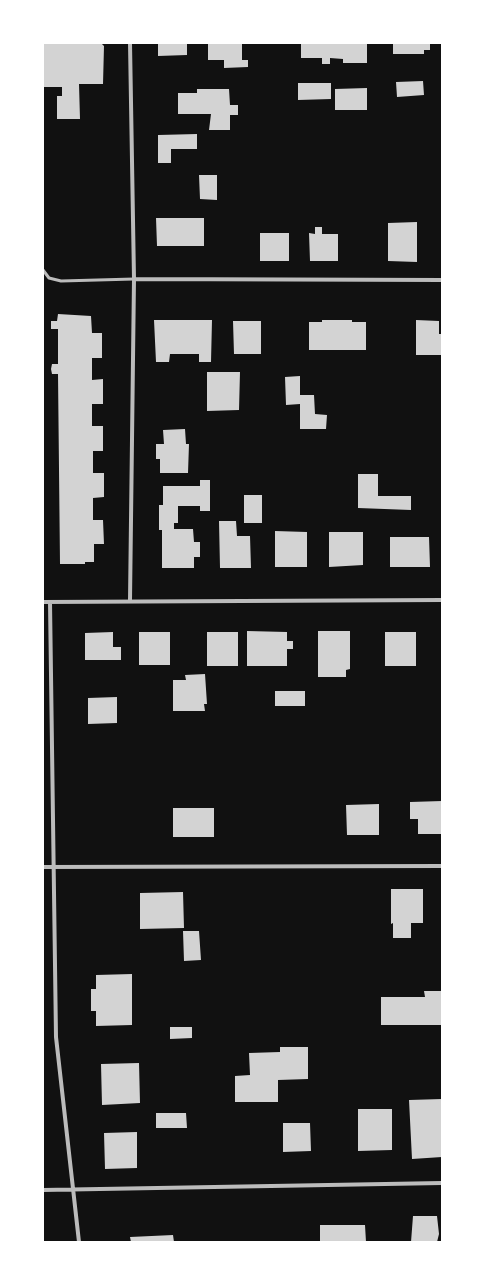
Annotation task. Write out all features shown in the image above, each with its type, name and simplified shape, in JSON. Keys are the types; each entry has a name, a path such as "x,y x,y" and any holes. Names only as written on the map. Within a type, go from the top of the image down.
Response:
{"street":[{"path":"130,43 134,279 130,600"},
{"path":"134,279 442,280"},
{"path":"43,602 130,600 442,600"},
{"path":"50,602 56,1037 79,1242"},
{"path":"43,867 442,866"},
{"path":"43,1190 442,1182"}],"lane":[{"path":"43,270 49,278 61,281 134,279"}],"building":[{"path":"44,43 101,43 104,46 103,84 79,84 80,119 57,119 57,96 62,96 62,87 43,87"},
{"path":"158,43 187,43 187,55 158,56"},
{"path":"208,43 242,43 242,60 248,60 248,67 224,68 224,60 208,60"},
{"path":"301,43 367,43 367,63 343,63 343,59 330,58 330,64 322,64 322,58 301,58"},
{"path":"393,43 430,43 430,50 424,50 424,54 393,54"},
{"path":"423,81 424,95 397,97 396,82"},
{"path":"298,83 331,83 331,99 298,100"},
{"path":"367,88 367,110 335,110 335,89"},
{"path":"197,89 229,89 230,105 238,105 238,115 230,115 230,130 209,130 211,114 178,114 178,93 197,93"},
{"path":"197,134 197,149 171,149 171,163 158,163 158,135"},
{"path":"199,175 217,175 217,200 200,199"},
{"path":"156,218 204,218 204,246 157,246"},
{"path":"417,222 417,262 388,261 388,223"},
{"path":"315,227 322,227 322,234 338,234 338,261 310,261 309,233 315,234"},
{"path":"260,233 289,233 289,261 260,261"},
{"path":"58,314 91,316 92,333 102,333 102,358 92,358 92,380 103,379 103,404 92,404 92,426 103,426 103,451 93,451 93,473 104,473 104,497 93,498 93,520 103,520 104,544 94,544 94,562 85,562 85,564 60,564 58,374 52,374 51,369 52,364 58,364 58,329 51,329 51,321 57,321"},
{"path":"154,320 212,320 211,362 199,362 199,354 170,354 169,362 156,362"},
{"path":"322,320 352,320 352,322 366,322 366,350 309,350 309,322 322,322"},
{"path":"416,320 439,321 439,334 442,334 442,355 416,355"},
{"path":"233,321 261,321 261,354 234,354"},
{"path":"207,372 240,372 239,410 207,411"},
{"path":"300,376 300,395 314,395 315,414 327,415 326,429 300,429 300,404 286,405 285,377"},
{"path":"185,429 186,444 189,444 188,473 160,473 160,459 156,459 156,444 164,444 163,430"},
{"path":"358,474 378,474 378,496 411,496 411,510 358,508"},
{"path":"200,480 210,480 210,511 200,511 200,506 178,506 178,523 174,523 174,529 193,529 194,542 200,542 200,557 194,557 194,568 162,568 162,530 159,530 159,505 163,505 163,486 200,486"},
{"path":"244,495 262,495 262,523 244,523"},
{"path":"219,521 236,521 237,536 250,536 251,568 220,568"},
{"path":"275,531 307,532 307,567 275,567"},
{"path":"329,532 363,532 363,565 329,567"},
{"path":"390,537 429,537 430,567 390,567"},
{"path":"247,631 287,632 287,641 293,641 293,649 287,649 287,666 247,666"},
{"path":"318,631 350,631 350,669 346,670 346,677 318,677"},
{"path":"113,632 113,647 121,647 121,660 85,660 85,633"},
{"path":"139,632 170,632 170,665 139,665"},
{"path":"207,632 238,632 238,666 207,666"},
{"path":"385,632 416,632 416,666 385,666"},
{"path":"205,674 207,704 204,704 205,711 173,711 173,680 186,680 185,675"},
{"path":"275,691 305,691 305,706 275,706"},
{"path":"117,697 117,723 88,724 88,698"},
{"path":"442,801 442,834 418,834 418,819 410,819 410,802"},
{"path":"379,804 379,835 347,835 346,805"},
{"path":"173,808 214,808 214,837 173,837"},
{"path":"391,889 423,889 423,923 411,923 411,938 393,938 393,923 391,924"},
{"path":"183,892 184,928 140,929 140,893"},
{"path":"183,931 199,931 201,960 184,961"},
{"path":"132,974 132,1025 96,1026 96,1011 91,1011 91,989 96,989 96,975"},
{"path":"424,991 442,991 442,1025 381,1025 381,997 425,997"},
{"path":"170,1027 192,1027 192,1038 170,1039"},
{"path":"280,1047 308,1047 308,1079 278,1080 278,1102 235,1102 235,1076 250,1075 249,1053 280,1052"},
{"path":"139,1063 140,1103 102,1105 101,1064"},
{"path":"442,1099 442,1157 412,1159 409,1100"},
{"path":"358,1109 392,1109 392,1150 358,1151"},
{"path":"156,1113 186,1113 187,1128 156,1128"},
{"path":"283,1123 310,1123 311,1151 283,1152"},
{"path":"137,1132 137,1168 105,1169 104,1133"},
{"path":"413,1216 437,1216 439,1234 437,1242 411,1242"},
{"path":"320,1225 365,1225 366,1242 320,1242"},
{"path":"173,1235 174,1242 131,1242 130,1237"}]}
